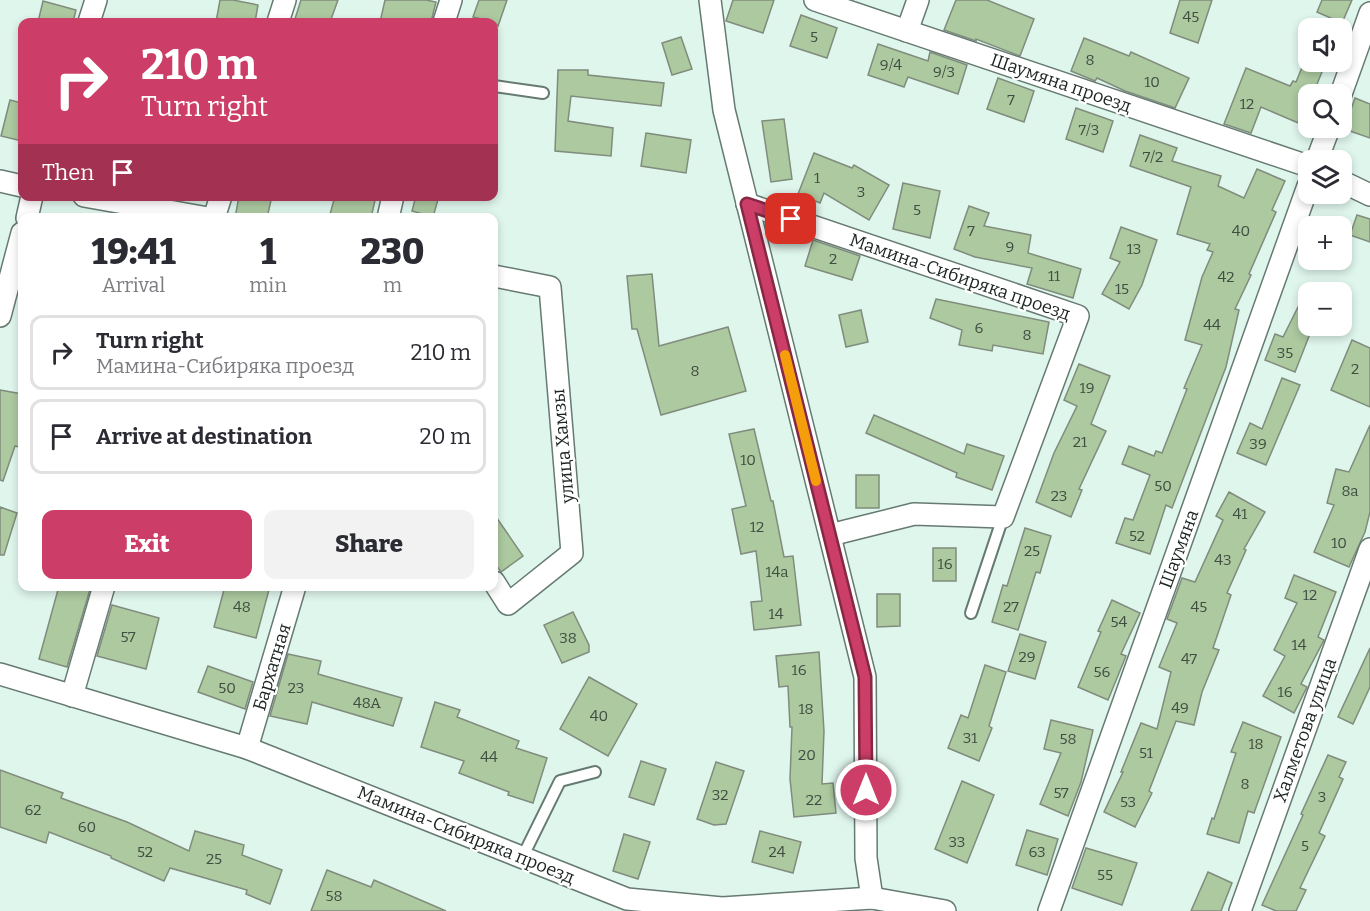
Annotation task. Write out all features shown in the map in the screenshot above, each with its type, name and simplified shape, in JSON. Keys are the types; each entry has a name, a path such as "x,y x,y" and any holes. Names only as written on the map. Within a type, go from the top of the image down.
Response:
{"street":[{"path":"90,18 96,0"},
{"path":"279,18 285,0"},
{"path":"445,18 451,0"},
{"path":"710,0 724,110 865,677 866,858 884,903"},
{"name":"Шаумяна проезд","path":"815,0 1298,163"},
{"path":"907,31 918,0"},
{"path":"1345,84 1370,13"},
{"path":"0,181 18,185"},
{"path":"1352,186 1370,195"},
{"path":"112,201 179,213"},
{"name":"Мамина-Сибиряка проезд","path":"747,204 1078,316 1003,517"},
{"name":"Шаумяна","path":"1049,911 1302,204"},
{"path":"0,316 18,247"},
{"name":"улица Хамзы","path":"498,277 550,287 572,553 508,604 498,588"},
{"path":"830,535 914,514 1003,517"},
{"name":"Халметова улица","path":"1240,911 1370,549"},
{"path":"72,696 103,591"},
{"name":"Бархатная","path":"247,748 294,591"},
{"name":"Мамина-Сибиряка проезд","path":"0,674 247,748 627,899 722,908 884,903 945,911"}],"lane":[{"path":"498,87 543,93"},
{"path":"971,613 1003,517"},
{"path":"522,858 560,780 595,772"}],"building":[{"path":"220,0 258,5 256,18 217,18"},
{"path":"301,0 338,0 331,18 295,18"},
{"path":"385,0 436,2 432,18 381,18"},
{"path":"479,0 507,0 498,26 498,18 473,17"},
{"path":"733,0 774,0 763,33 726,21"},
{"path":"956,0 987,0 1034,19 1020,56 976,39 976,41 944,30"},
{"path":"1180,0 1212,0 1198,43 1170,33"},
{"path":"1322,0 1352,0 1344,18 1331,18 1317,12"},
{"path":"43,1 76,10 74,18 39,18"},
{"path":"801,15 837,28 827,58 790,46"},
{"path":"681,37 692,69 672,75 662,43"},
{"path":"1084,38 1129,56 1131,52 1189,78 1175,108 1125,91 1097,78 1095,81 1071,71"},
{"path":"878,44 928,61 930,52 967,65 958,94 908,77 904,87 868,75"},
{"path":"1246,68 1290,86 1293,81 1296,82 1300,72 1322,72 1317,84 1298,84 1298,123 1261,107 1251,133 1224,124"},
{"path":"558,70 588,70 588,75 664,83 661,106 571,96 568,121 613,128 611,156 555,151"},
{"path":"998,78 1034,91 1024,122 987,109"},
{"path":"1355,98 1370,104 1370,138 1352,132 1352,106"},
{"path":"10,100 18,102 18,140 1,136"},
{"path":"1076,108 1113,121 1103,152 1066,139"},
{"path":"784,119 792,179 771,182 762,121"},
{"path":"646,133 691,140 686,173 641,166"},
{"path":"1140,135 1177,148 1172,161 1221,176 1218,186 1244,198 1257,169 1285,181 1272,210 1276,212 1235,309 1239,310 1226,367 1172,508 1166,505 1150,554 1116,543 1125,518 1133,520 1150,475 1122,464 1129,446 1154,456 1156,451 1162,453 1187,389 1184,388 1202,345 1185,340 1202,277 1213,252 1207,250 1210,244 1177,234 1191,187 1130,166"},
{"path":"814,153 852,168 854,165 889,185 869,220 824,193 820,203 798,194"},
{"path":"903,183 940,191 930,238 893,229"},
{"path":"238,201 271,201 268,213 236,213"},
{"path":"334,201 375,201 372,213 330,213"},
{"path":"415,201 438,201 434,213 412,211"},
{"path":"969,206 989,213 984,226 1031,235 1028,253 1081,269 1073,298 1027,284 1032,268 975,257 954,249"},
{"path":"1357,215 1370,219 1370,242 1352,236"},
{"path":"1121,227 1157,240 1142,285 1129,309 1102,294 1120,262 1110,258"},
{"path":"813,240 860,256 852,280 805,266"},
{"path":"652,274 659,346 728,327 746,391 661,415 637,329 632,329 627,276"},
{"path":"936,299 1049,322 1043,354 993,345 992,351 959,345 962,330 930,318"},
{"path":"1298,307 1298,336 1309,336 1295,372 1265,360 1275,334 1283,337"},
{"path":"861,310 868,342 846,347 839,315"},
{"path":"1352,340 1370,348 1370,407 1331,390"},
{"path":"1079,364 1110,376 1091,424 1106,431 1079,489 1082,490 1071,517 1036,502 1054,453 1077,406 1064,400"},
{"path":"1282,378 1300,385 1266,465 1237,453 1250,423 1262,429"},
{"path":"0,390 18,393 18,447 15,446 3,481 0,480"},
{"path":"874,415 964,454 967,444 1004,456 992,490 956,477 957,473 866,433"},
{"path":"1370,425 1370,512 1365,532 1349,567 1314,552 1334,505 1327,503 1336,469 1349,472"},
{"path":"754,429 771,501 773,501 784,557 793,556 801,625 754,630 751,602 762,601 756,551 741,554 732,509 746,506 729,434"},
{"path":"856,475 879,475 879,508 856,508"},
{"path":"1229,492 1265,512 1244,549 1246,550 1227,593 1231,595 1213,648 1219,650 1202,692 1194,725 1176,721 1149,791 1152,793 1135,827 1104,812 1123,772 1121,772 1141,723 1157,729 1171,672 1159,667 1177,623 1167,619 1182,578 1195,582 1223,520 1216,516"},
{"path":"0,507 17,513 4,555 0,555"},
{"path":"498,520 523,556 501,572 498,568"},
{"path":"1025,528 1051,536 1040,573 1036,572 1018,630 992,622 1003,585 1007,586"},
{"path":"933,548 956,548 956,581 933,581"},
{"path":"1294,575 1336,592 1318,637 1324,640 1301,684 1307,687 1294,713 1263,696 1285,656 1274,650 1297,603 1285,598"},
{"path":"58,591 90,591 67,667 39,659"},
{"path":"224,591 269,591 256,638 214,627"},
{"path":"877,594 900,594 900,626 877,627"},
{"path":"1112,600 1140,613 1121,654 1126,656 1108,700 1078,687"},
{"path":"112,605 159,618 146,669 97,656"},
{"path":"573,612 589,645 589,652 562,663 544,625"},
{"path":"1020,634 1046,642 1035,679 1008,671"},
{"path":"1370,648 1370,687 1353,724 1338,717"},
{"path":"819,652 824,731 822,784 833,783 836,813 794,817 790,779 792,727 790,727 788,686 779,687 776,656"},
{"path":"288,654 321,661 318,674 402,698 393,726 312,702 307,724 270,716"},
{"path":"985,665 1006,672 989,726 992,728 979,761 948,748 961,715 968,718"},
{"path":"208,666 253,682 245,709 198,692"},
{"path":"589,677 637,704 608,756 560,729"},
{"path":"435,702 460,710 457,717 519,741 516,748 547,758 533,803 508,795 509,792 459,773 464,761 421,747"},
{"path":"1051,720 1093,730 1081,782 1068,816 1040,804 1061,753 1044,749"},
{"path":"1243,722 1281,737 1254,813 1248,811 1239,843 1207,834 1236,753 1231,752"},
{"path":"1328,755 1346,762 1339,777 1343,779 1319,833 1325,836 1300,888 1306,890 1296,911 1276,911 1262,905"},
{"path":"641,761 666,769 654,805 629,797"},
{"path":"716,762 744,771 726,824 714,825 697,819"},
{"path":"0,770 63,793 61,798 127,822 189,851 195,831 244,845 242,855 282,870 270,904 246,894 247,890 170,868 164,881 111,858 111,856 49,832 46,843 0,827"},
{"path":"962,781 994,795 967,863 935,849"},
{"path":"1027,830 1058,839 1047,875 1016,865"},
{"path":"760,831 801,842 793,873 752,862"},
{"path":"624,834 650,842 638,879 613,871"},
{"path":"1086,848 1137,863 1122,905 1072,888"},
{"path":"327,870 371,887 374,880 446,911 311,911"},
{"path":"1208,872 1232,883 1221,911 1191,911"}],"slow traffic":[{"path":"785,355 816,481"}],"route":[{"path":"791,219 747,204 865,677 866,790"}]}
